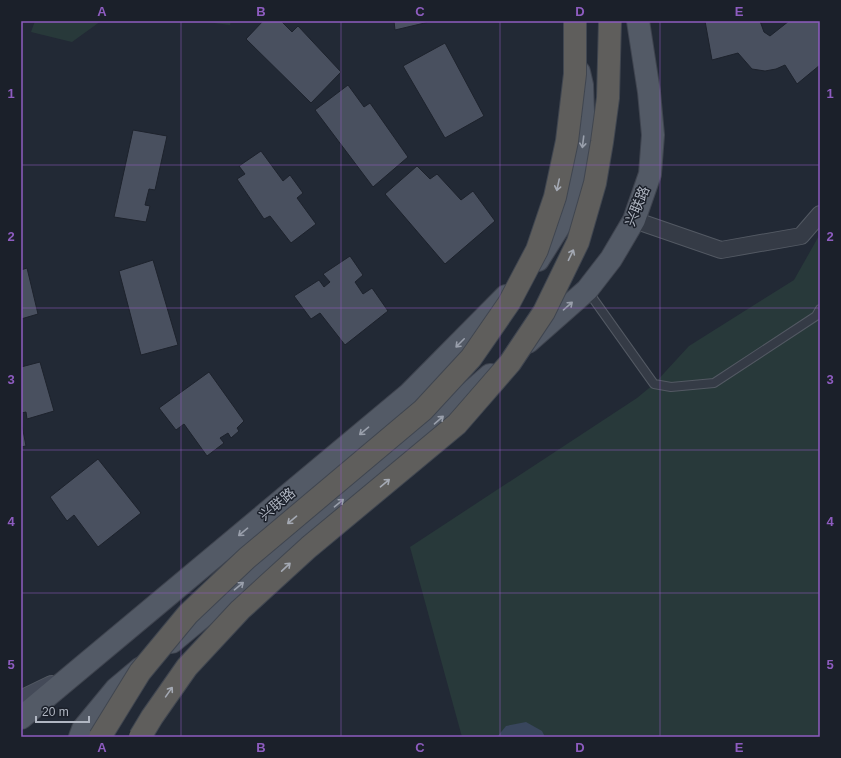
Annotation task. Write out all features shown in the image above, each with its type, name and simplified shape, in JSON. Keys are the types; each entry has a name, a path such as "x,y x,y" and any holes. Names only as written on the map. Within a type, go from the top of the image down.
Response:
{"highway":[{"name":"兴联路","path":"100,737 140,672 188,614 247,558 423,410 471,358 509,303 537,250 555,198 567,141 575,74 575,21"},
{"path":"140,737 187,667 240,610 309,547 457,424 510,363 544,312 578,242 595,183 608,98 610,21"}],"main road":[{"name":"兴联路","path":"21,718 409,394 495,308 535,264 560,225 575,184 584,139 582,85 565,21"},
{"name":"兴联路","path":"80,737 98,710 116,689 431,427 587,290 611,259 634,220 650,174 654,135 638,21"},
{"path":"21,702 66,681"},
{"path":"68,737 98,710"}],"street":[{"path":"634,220 721,250 801,236 820,214"}],"lane":[{"path":"587,290 654,384 671,386 714,383 816,316 820,309"}],"shaded area":[{"path":"35,21 101,21 72,42 31,32"},
{"path":"198,21 231,21 230,25"},
{"path":"820,234 820,737 462,737 410,547 637,398 654,384 689,346 794,280"}],"water":[{"path":"526,722 542,731 545,737 497,737 506,726"}],"building":[{"path":"263,21 281,21 292,32 298,26 341,72 311,103 246,39"},
{"path":"394,21 433,21 395,30"},
{"path":"705,21 760,21 764,32 770,36 789,21 820,21 820,65 797,84 785,65 776,69 765,71 752,69 738,53 712,60"},
{"path":"445,43 484,116 445,138 403,66"},
{"path":"348,85 364,107 370,103 408,157 373,187 315,110"},
{"path":"133,130 167,136 155,190 149,189 145,205 150,206 146,222 114,217"},
{"path":"261,151 283,181 290,175 303,193 297,198 316,224 291,243 270,216 264,219 237,179 245,174 239,166"},
{"path":"417,166 430,179 437,174 461,200 473,191 495,221 445,264 385,194"},
{"path":"350,256 363,275 355,282 363,294 372,288 388,311 345,345 320,313 311,319 294,296 319,280 324,287 330,282 323,274"},
{"path":"153,260 178,345 141,355 119,271"},
{"path":"27,268 38,314 21,319 21,270"},
{"path":"40,362 54,411 27,419 26,412 21,413 21,367"},
{"path":"209,372 244,421 237,428 239,431 231,438 228,433 220,438 224,443 207,456 184,424 176,430 159,408"},
{"path":"21,420 26,446 21,447"},
{"path":"98,459 141,513 98,547 74,515 67,521 50,497"}]}
